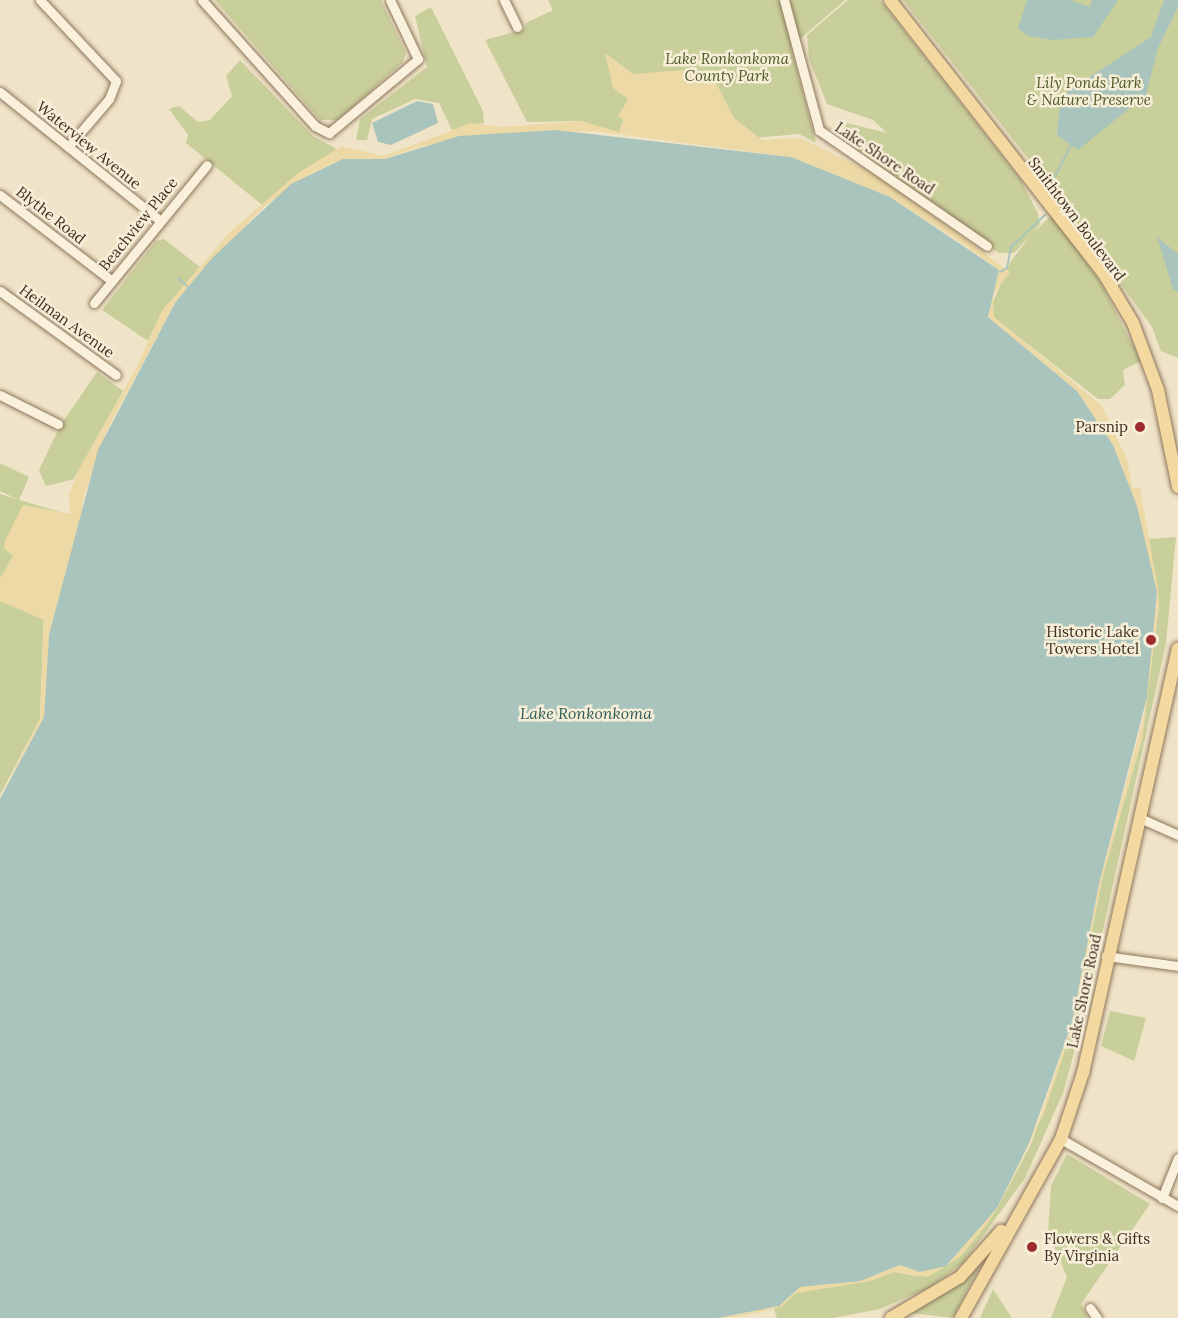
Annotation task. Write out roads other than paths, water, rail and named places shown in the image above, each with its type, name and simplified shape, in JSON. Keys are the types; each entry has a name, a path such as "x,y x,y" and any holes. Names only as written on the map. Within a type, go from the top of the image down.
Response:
{"main road":[{"name":"Smithtown Boulevard","path":"890,0 1104,274 1133,323 1174,436 1178,487"},
{"name":"Lake Shore Road","path":"961,1318 1024,1199 1061,1138 1083,1073 1106,956 1142,819 1178,649"},
{"path":"891,1318 960,1277 1024,1199"}],"street":[{"path":"40,0 116,81 109,99 68,147"},
{"path":"202,0 315,126 329,133 341,127 418,58 390,0"},
{"path":"504,0 517,27"},
{"name":"Lake Shore Road","path":"784,0 819,130 987,246"},
{"name":"Waterview Avenue","path":"0,92 159,220"},
{"name":"Beachview Place","path":"94,303 159,220 207,165"},
{"name":"Blythe Road","path":"0,195 112,281"},
{"name":"Heilman Avenue","path":"0,291 116,375"},
{"path":"0,395 58,424"},
{"path":"1142,819 1178,835"},
{"path":"1106,956 1178,966"},
{"path":"1061,1138 1178,1206"},
{"path":"1162,1198 1178,1158"},
{"path":"1090,1308 1097,1318"}],"water":[{"path":"1027,0 1069,0 1090,7 1092,0 1118,0 1093,37 1053,40 1028,36 1018,28"},
{"path":"1164,0 1178,0 1178,7 1158,48 1146,95 1078,150 1057,135 1060,104 1068,91 1151,37"},
{"path":"417,101 433,104 438,123 391,145 378,142 372,123"},
{"name":"Lake Ronkonkoma","path":"556,130 791,157 890,197 999,270 988,317 1077,391 1113,445 1137,506 1157,592 1147,697 1099,884 1072,1023 1029,1143 997,1208 946,1266 920,1272 900,1265 860,1281 800,1287 779,1306 718,1318 0,1318 0,799 44,717 49,635 98,450 175,303 212,258 291,184 343,159 385,159 459,136"},
{"path":"1157,237 1178,254 1178,292 1173,289"}],"waterway":[{"path":"1050,186 1071,145"},
{"path":"1000,272 1007,268 1011,247 1045,215"},
{"path":"178,278 188,287"}],"place":[{"name":"Parsnip","path":"1140,427"},
{"name":"Historic Lake Towers Hotel","path":"1151,640"},
{"name":"Flowers & Gifts By Virginia","path":"1032,1247"}],"park label":[{"name":"Lake Ronkonkoma County Park","path":"727,66"},
{"name":"Lily Ponds Park & Nature Preserve","path":"1089,90"}]}
